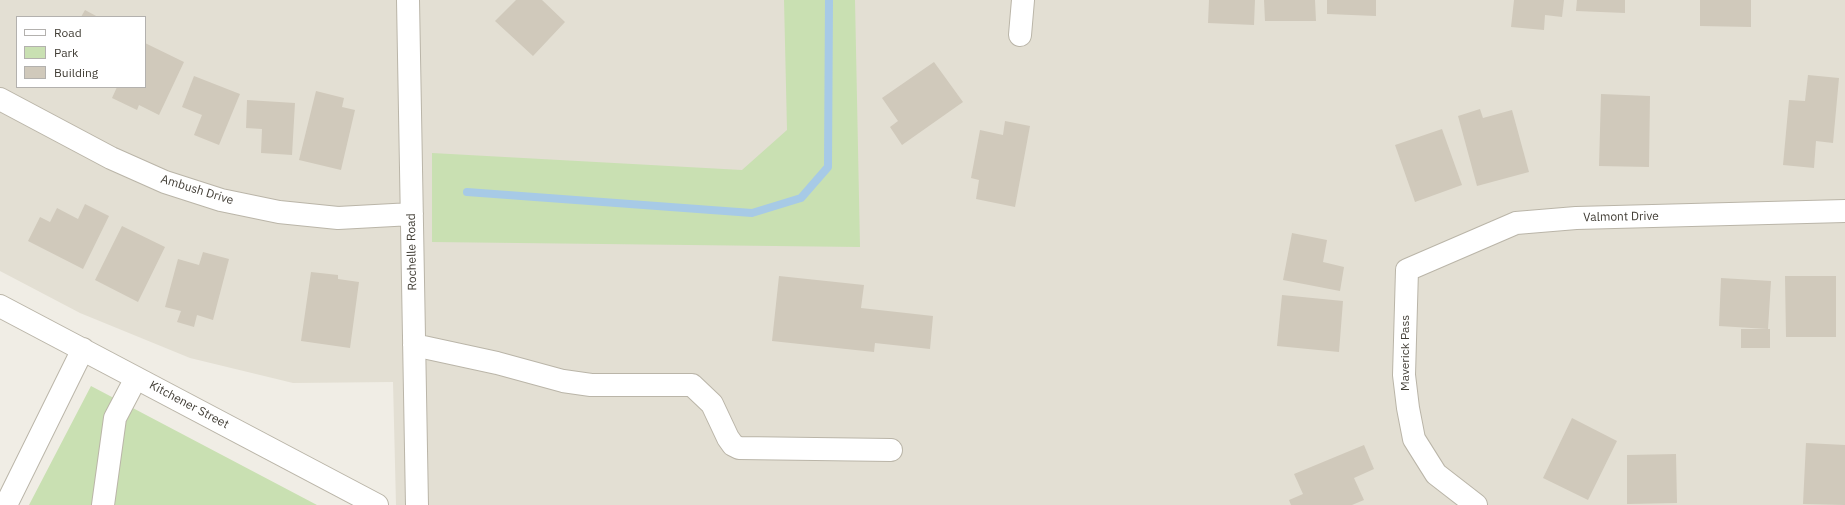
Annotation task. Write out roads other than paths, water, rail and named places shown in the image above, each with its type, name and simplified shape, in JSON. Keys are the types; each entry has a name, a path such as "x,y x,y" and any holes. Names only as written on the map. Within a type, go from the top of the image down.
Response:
{"street":[{"name":"Rochelle Road","path":"408,0 417,505"},
{"path":"1020,35 1023,0"},
{"name":"Ambush Drive","path":"0,99 111,158 165,182 221,200 279,212 338,218 412,214"},
{"name":"Valmont Drive","path":"1407,270 1516,224 1576,218 1845,211"},
{"name":"Maverick Pass","path":"1407,270 1404,375 1414,439 1436,474 1476,505"},
{"name":"Kitchener Street","path":"0,306 377,505"},
{"path":"414,345 563,381 591,385 692,385 712,404 728,438 733,445 739,448 891,450"},
{"path":"6,505 83,350"},
{"path":"103,505 115,418 136,378"}],"waterway":[{"path":"467,192 752,213 801,198 828,167 829,0"}]}
